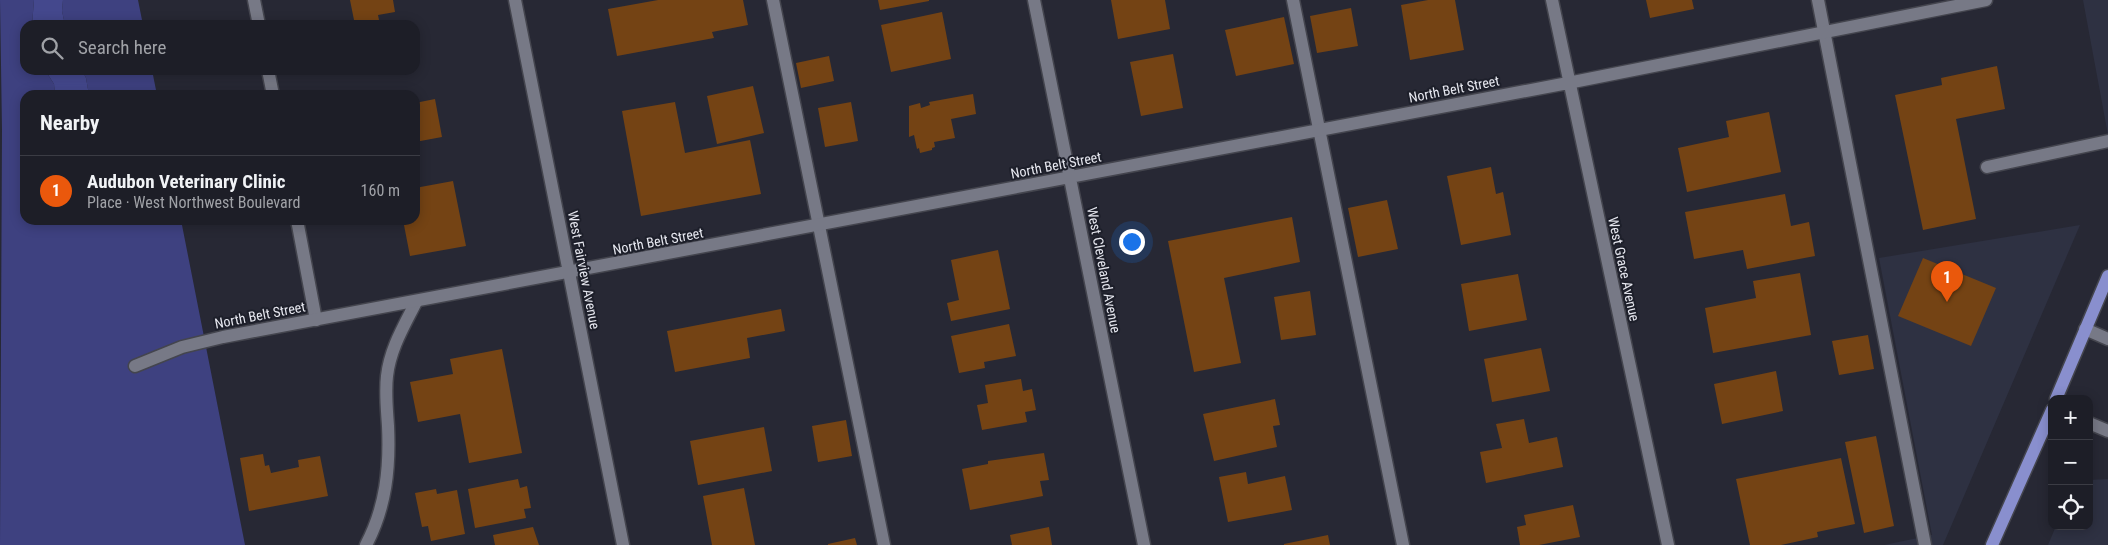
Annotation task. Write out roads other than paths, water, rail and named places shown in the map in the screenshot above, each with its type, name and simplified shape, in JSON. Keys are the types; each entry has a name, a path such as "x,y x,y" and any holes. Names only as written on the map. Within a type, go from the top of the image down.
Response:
{"main road":[{"path":"2058,395 2108,276"},
{"path":"1992,545 2048,419"}],"street":[{"path":"254,0 258,20"},
{"name":"West Fairview Avenue","path":"515,0 623,545"},
{"path":"773,0 884,545"},
{"name":"West Cleveland Avenue","path":"1034,0 1144,545"},
{"path":"1293,0 1403,545"},
{"name":"West Grace Avenue","path":"1552,0 1568,83 1668,545"},
{"path":"1818,0 1924,545"},
{"name":"North Belt Street","path":"135,366 163,354 203,341 1568,83 1986,0"},
{"path":"269,75 272,90"},
{"path":"1988,167 2108,141"},
{"path":"298,225 316,320"},
{"path":"366,545 377,521 386,486 388,448 386,397 390,359 416,302"},
{"path":"2086,329 2108,339"},
{"path":"2093,424 2108,431"}],"place":[{"name":"Audubon Veterinary Clinic","path":"1947,302"}]}
